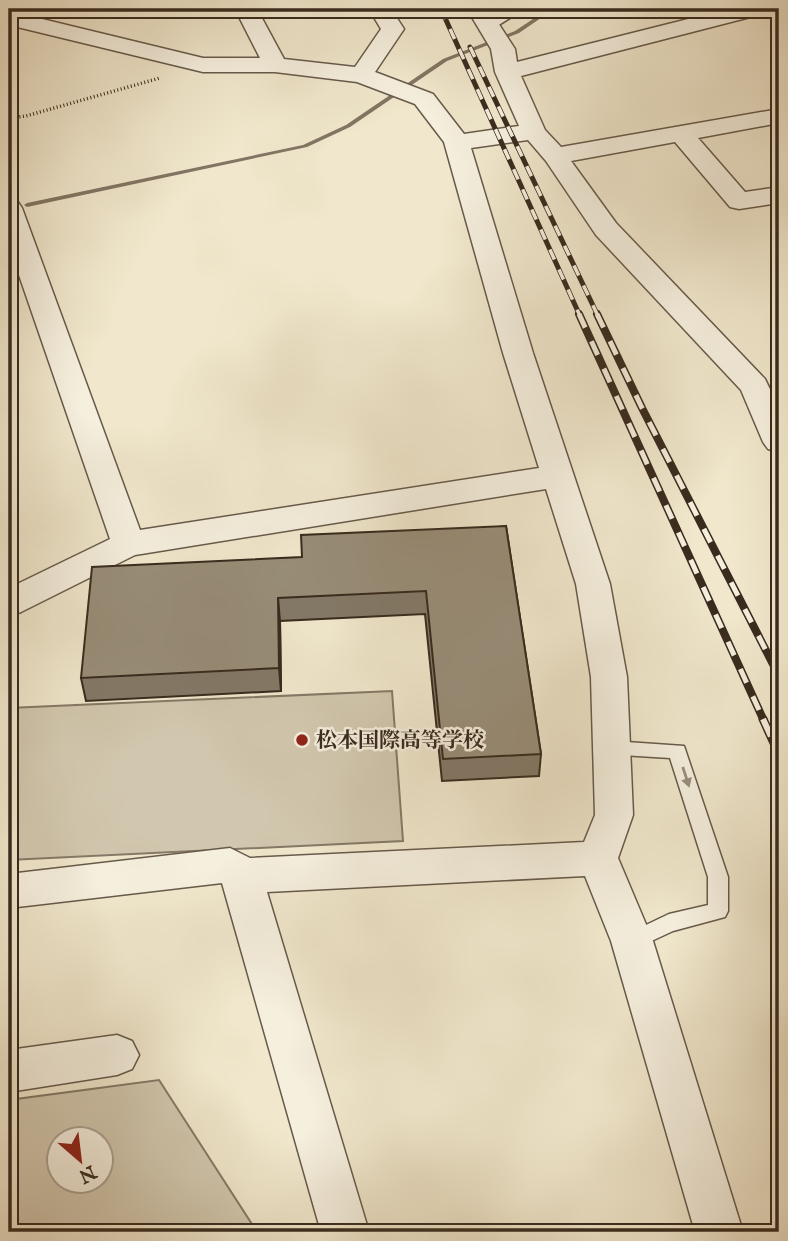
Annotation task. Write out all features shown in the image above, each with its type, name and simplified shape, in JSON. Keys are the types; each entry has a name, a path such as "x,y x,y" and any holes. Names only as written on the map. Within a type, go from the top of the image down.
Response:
{"street":[{"path":"246,9 275,65"},
{"path":"361,75 393,29 380,9"},
{"path":"507,72 754,9"},
{"path":"484,17 503,49 507,72 534,132 555,156 606,229 754,386 779,442"},
{"path":"9,18 203,65 275,65 361,75 424,99 457,142 518,353 593,584 609,677 614,816 598,858 632,941 719,1232"},
{"path":"555,156 779,116"},
{"path":"457,142 534,132"},
{"path":"681,134 739,201 779,195"},
{"path":"9,208 20,279 128,544"},
{"path":"9,603 128,544 557,476"},
{"path":"242,876 598,858"},
{"path":"9,891 230,865 242,876 345,1232"},
{"path":"9,1071 117,1055"}],"lane":[{"path":"484,17 518,9"},
{"path":"612,750 677,751 718,877 718,911 669,923 632,941"}],"path":[{"path":"9,118 26,116 203,65"}],"shaded area":[{"path":"392,691 403,841 9,860 9,708"},
{"path":"159,1080 257,1232 9,1232 9,1100"}],"building":[{"path":"506,526 541,754 443,759 426,591 278,598 279,668 81,678 92,567 302,557 301,535"}],"waterway":[{"path":"27,205 305,146 348,126 445,60 517,32 551,9"}],"railway":[{"path":"441,9 580,316"},
{"path":"470,47 598,316"},
{"path":"579,314 764,721"},
{"path":"597,314 779,676"},
{"path":"763,719 779,754"}],"place":[{"name":"松本国際高等学校","path":"302,740"}]}
